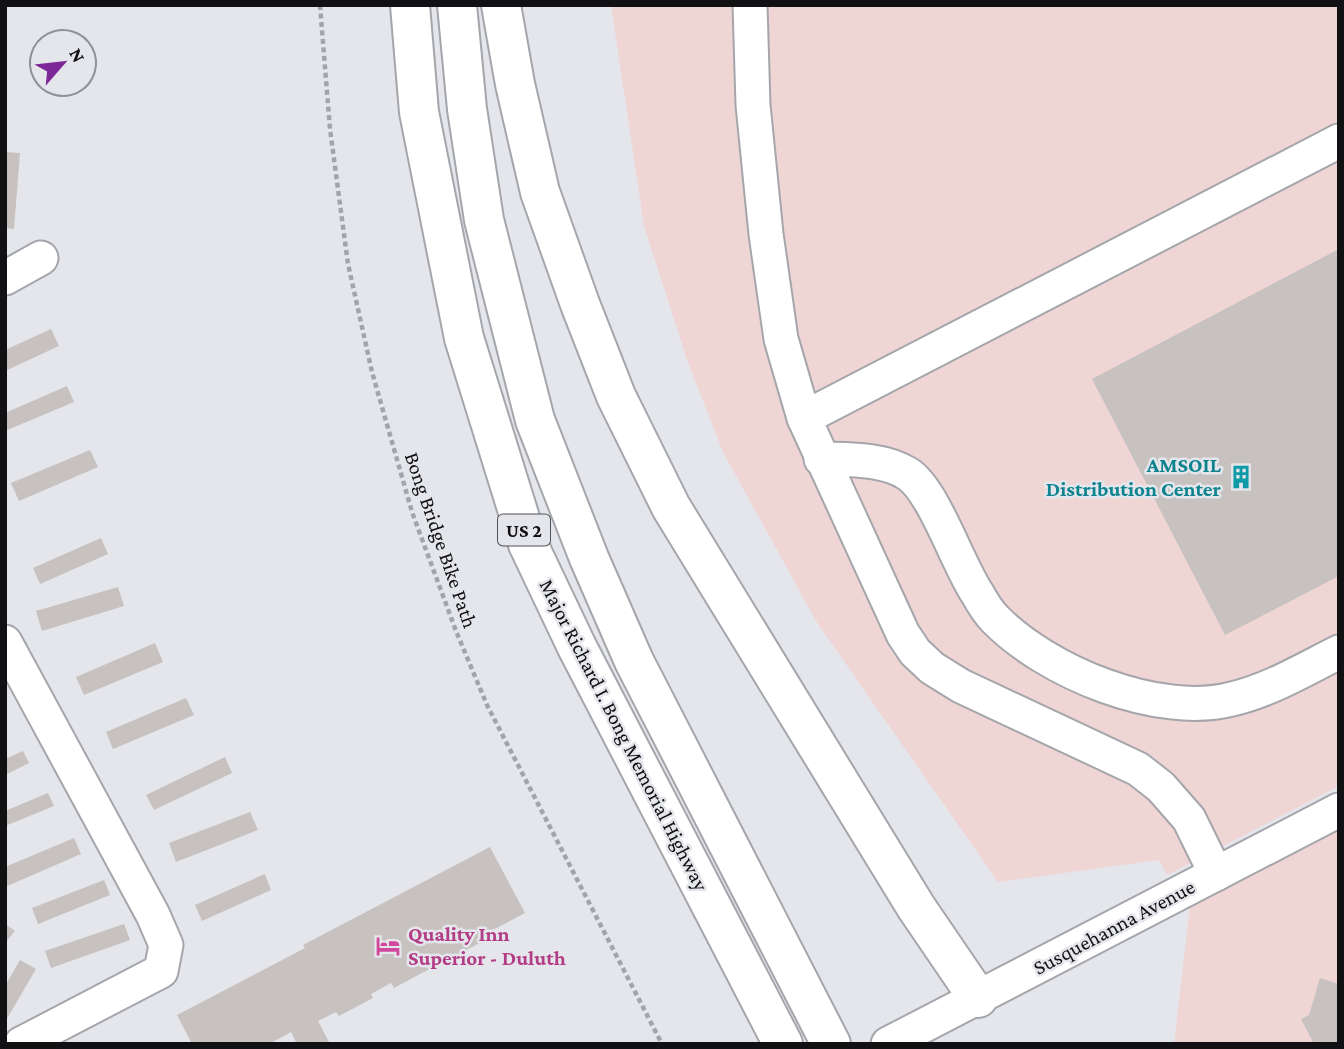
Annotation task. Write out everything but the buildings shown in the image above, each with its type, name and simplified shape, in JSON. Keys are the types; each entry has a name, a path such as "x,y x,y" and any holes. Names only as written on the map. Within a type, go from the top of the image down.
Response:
{"highway":[{"name":"Major Richard I. Bong Memorial Highway","path":"410,5 419,112 464,338 528,544 577,647 783,1044"},
{"name":"Major Richard I. Bong Memorial Highway","path":"457,5 467,109 484,220 535,420 589,558 634,661 831,1044"},
{"path":"501,5 514,84 540,192 615,396 671,507 909,895 978,998"}],"street":[{"path":"750,5 753,105 766,234 781,339 804,418 903,634 915,652 932,668 961,686 1138,769 1161,787 1189,819 1216,874"},
{"path":"804,418 1339,141"},
{"path":"5,278 41,258"},
{"path":"821,459 887,465 909,475 923,489 975,591 994,618 1029,647 1093,682 1156,701 1195,704 1232,699 1268,687 1339,652"},
{"path":"5,642 153,915 166,945 161,971 21,1044"},
{"name":"Susquehanna Avenue","path":"888,1044 1339,810"}],"path":[{"name":"Bong Bridge Bike Path","path":"320,5 332,152 348,264 374,383 412,512 452,621 487,705 662,1044"}],"shaded area":[{"path":"611,5 1339,5 1339,786 1167,875 1159,860 998,882 816,621 723,452 687,360 644,226"},
{"path":"1339,828 1339,1044 1174,1044 1190,906"}],"place":[{"name":"AMSOIL Distribution Center","path":"1241,477"},
{"name":"Quality Inn Superior - Duluth","path":"388,946"}]}
